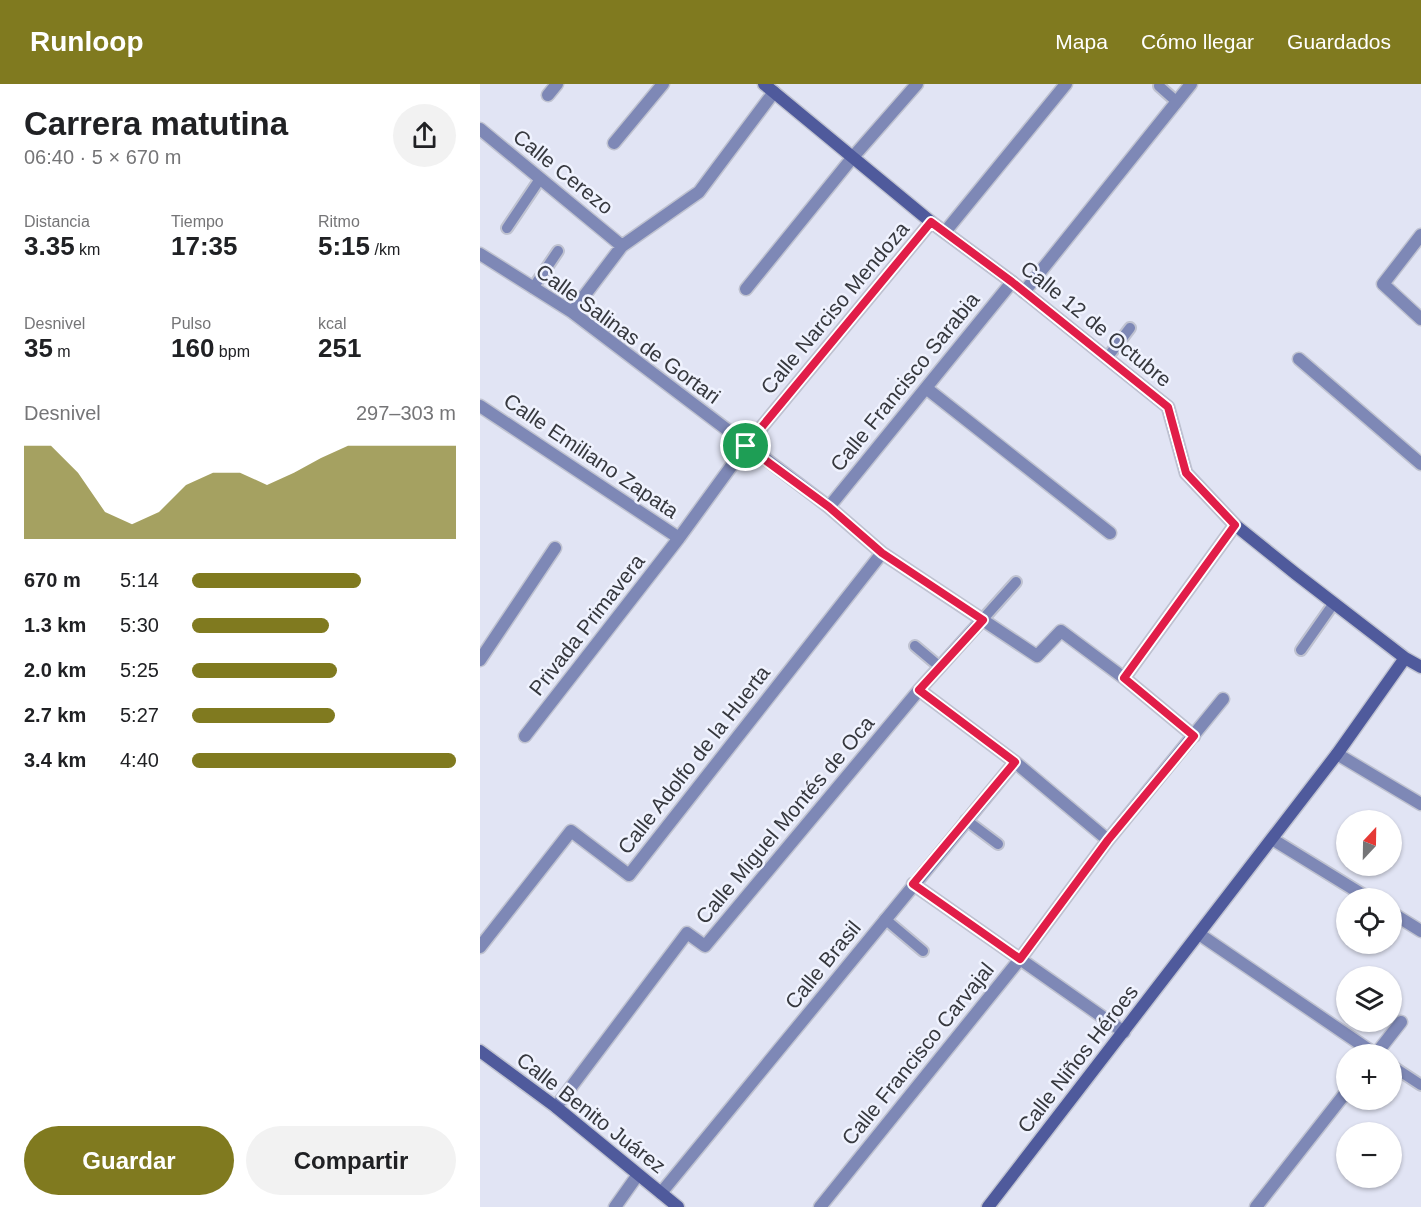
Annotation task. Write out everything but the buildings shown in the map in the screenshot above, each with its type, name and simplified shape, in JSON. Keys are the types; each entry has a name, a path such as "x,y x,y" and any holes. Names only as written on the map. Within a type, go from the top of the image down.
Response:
{"street":[{"path":"548,94 557,84"},
{"path":"614,142 663,84"},
{"path":"746,289 854,157 918,84"},
{"path":"945,232 1066,84"},
{"path":"1024,292 1191,84"},
{"path":"572,312 622,246 699,192 769,88"},
{"name":"Calle 12 de Octubre","path":"769,88 931,222 1012,282 1168,407 1186,473 1235,525 1406,658 1421,667"},
{"name":"Calle Cerezo","path":"480,129 622,246"},
{"name":"Calle Narciso Mendoza","path":"680,538 746,446 931,222"},
{"path":"1421,235 1383,285 1421,319"},
{"name":"Calle Salinas de Gortari","path":"480,254 572,312 829,507 882,553 1037,656 1061,631 1124,678"},
{"name":"Calle Francisco Sarabia","path":"829,507 1012,282"},
{"path":"1299,359 1421,464"},
{"path":"926,388 1110,533"},
{"name":"Calle Emiliano Zapata","path":"480,406 680,538"},
{"path":"1194,736 1124,678 1235,525"},
{"name":"Privada Primavera","path":"525,736 680,538"},
{"path":"480,660 555,548"},
{"name":"Calle Adolfo de la Huerta","path":"480,947 571,831 628,875 882,553"},
{"name":"Calle Miguel Montés de Oca","path":"556,1107 687,933 705,946 919,690 983,620"},
{"name":"Calle Niños Héroes","path":"988,1207 1272,840 1406,658"},
{"path":"919,690 1015,762 1108,840"},
{"name":"Calle Francisco Carvajal","path":"820,1207 1020,959 1108,840 1222,699"},
{"path":"1337,754 1421,804"},
{"name":"Calle Brasil","path":"661,1193 1015,762"},
{"path":"1272,840 1351,888"},
{"path":"913,884 1124,1032"},
{"path":"1402,919 1421,931"},
{"path":"1199,934 1360,1044"},
{"path":"1383,1044 1393,1032"},
{"name":"Calle Benito Juárez","path":"480,1051 556,1107 637,1176 678,1207"},
{"path":"1256,1207 1336,1105"},
{"path":"615,1207 637,1176"}],"lane":[{"path":"1159,86 1177,102"},
{"path":"507,228 540,179"},
{"path":"533,288 558,251"},
{"path":"1107,358 1130,328"},
{"path":"983,620 1016,582"},
{"path":"1301,650 1334,603"},
{"path":"915,646 940,667"},
{"path":"966,820 998,844"},
{"path":"885,919 922,951"},
{"path":"1402,1073 1421,1085"}],"route":[{"path":"931,222 1012,282 1168,407 1186,473 1235,525 1124,678 1194,736 1108,840 1020,959 913,884 1015,762 919,690 983,620 882,553 829,507 746,446 931,222"}]}
